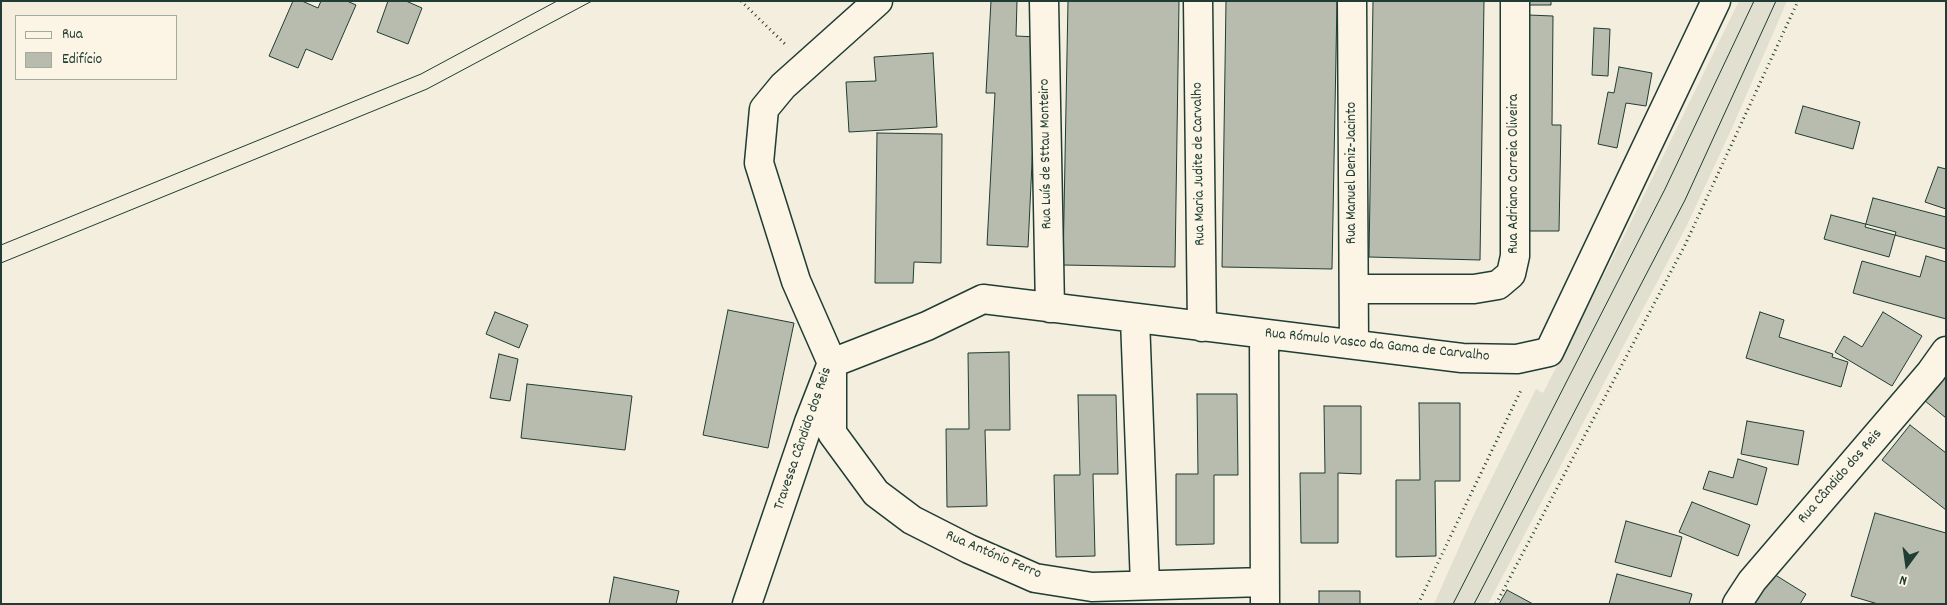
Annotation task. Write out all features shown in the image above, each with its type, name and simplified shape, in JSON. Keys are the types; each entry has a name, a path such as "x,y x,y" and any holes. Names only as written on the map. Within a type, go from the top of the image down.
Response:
{"street":[{"name":"Travessa Cândido dos Reis","path":"747,604 808,422 832,363 796,281 759,163 764,109 783,86 878,1"},
{"name":"Rua Luís de Sttau Monteiro","path":"1044,1 1050,308"},
{"name":"Rua Maria Judite de Carvalho","path":"1198,1 1202,327"},
{"name":"Rua Manuel Deniz-Jacinto","path":"1352,1 1354,344"},
{"name":"Rua Adriano Correia Oliveira","path":"1354,289 1474,289 1498,285 1511,274 1515,256 1516,1"},
{"path":"1539,354 1549,352 1716,1"},
{"name":"Rua Rómulo Vasco da Gama de Carvalho","path":"832,363 919,329 983,299 1462,358 1517,359 1539,354"},
{"path":"1135,319 1145,585"},
{"path":"1264,334 1265,593"},
{"name":"Rua Cândido dos Reis","path":"1736,604 1752,581 1931,372 1946,351"},
{"name":"Rua António Ferro","path":"832,363 832,433 876,493 912,520 969,549 1035,578 1092,587 1145,585 1265,593"}],"path":[{"path":"741,1 807,66"},
{"path":"1496,604 1684,245 1798,1"},
{"path":"1418,604 1539,354"}],"shaded area":[{"path":"1739,1 1787,1 1732,128 1687,225 1488,604 1434,604 1474,514 1536,389 1543,393 1624,236"}],"building":[{"path":"293,1 302,1 318,8 321,1 347,1 356,5 332,60 306,49 298,68 269,56"},
{"path":"388,1 406,1 422,8 408,44 377,32"},
{"path":"991,1 1017,1 1016,36 1038,37 1028,247 987,245 995,93 986,93"},
{"path":"1068,1 1179,1 1175,267 1063,265"},
{"path":"1226,1 1337,1 1332,269 1222,267"},
{"path":"1373,1 1484,1 1480,260 1369,257"},
{"path":"1526,1 1551,1 1551,5 1526,5"},
{"path":"1528,15 1553,16 1552,125 1561,125 1559,231 1526,231"},
{"path":"1594,28 1610,29 1608,76 1592,75"},
{"path":"933,53 937,127 849,132 846,82 876,81 874,57"},
{"path":"1619,67 1652,73 1646,106 1626,103 1617,148 1598,144 1608,92 1614,93"},
{"path":"1803,106 1860,122 1853,149 1795,133"},
{"path":"877,133 942,134 941,263 914,262 913,283 875,283"},
{"path":"1938,167 1946,169 1946,209 1925,202"},
{"path":"1873,198 1946,217 1946,249 1865,227"},
{"path":"1831,215 1896,232 1889,257 1824,239"},
{"path":"1926,256 1946,262 1946,319 1853,293 1862,261 1920,277"},
{"path":"728,310 794,323 768,448 703,435"},
{"path":"495,312 528,325 519,348 486,334"},
{"path":"1760,312 1784,320 1779,337 1833,354 1832,357 1848,362 1841,387 1746,358"},
{"path":"1883,312 1922,336 1892,386 1835,352 1844,336 1862,347"},
{"path":"1009,352 1010,430 985,430 987,506 947,507 946,429 969,429 968,353"},
{"path":"499,354 518,359 510,401 490,398"},
{"path":"1940,370 1946,375 1946,418 1919,396"},
{"path":"527,384 632,396 625,450 521,438"},
{"path":"1197,394 1237,394 1238,475 1214,475 1214,544 1176,545 1176,474 1198,474"},
{"path":"1078,395 1116,395 1118,474 1093,474 1095,556 1056,557 1054,475 1080,475"},
{"path":"1419,403 1460,403 1460,481 1435,481 1436,556 1396,557 1396,480 1420,480"},
{"path":"1324,406 1361,406 1361,474 1338,473 1338,543 1301,543 1300,473 1325,473"},
{"path":"1747,421 1804,431 1798,465 1741,454"},
{"path":"1910,425 1946,453 1946,510 1882,460"},
{"path":"1738,459 1767,468 1757,505 1703,489 1709,471 1733,478"},
{"path":"1692,502 1750,525 1738,556 1679,532"},
{"path":"1875,513 1946,533 1946,604 1878,604 1851,596"},
{"path":"1626,521 1682,537 1671,577 1615,562"},
{"path":"1764,568 1806,594 1800,604 1741,604"},
{"path":"1617,574 1692,594 1689,604 1609,604"},
{"path":"614,577 679,591 676,604 609,604"},
{"path":"1507,590 1533,604 1499,604"},
{"path":"1319,591 1360,591 1360,604 1319,604"}],"tram line":[{"path":"1,245 421,74 557,1"},
{"path":"1,263 427,89 592,1"},
{"path":"1453,604 1665,189 1754,1"},
{"path":"1474,604 1685,200 1776,1"}]}
